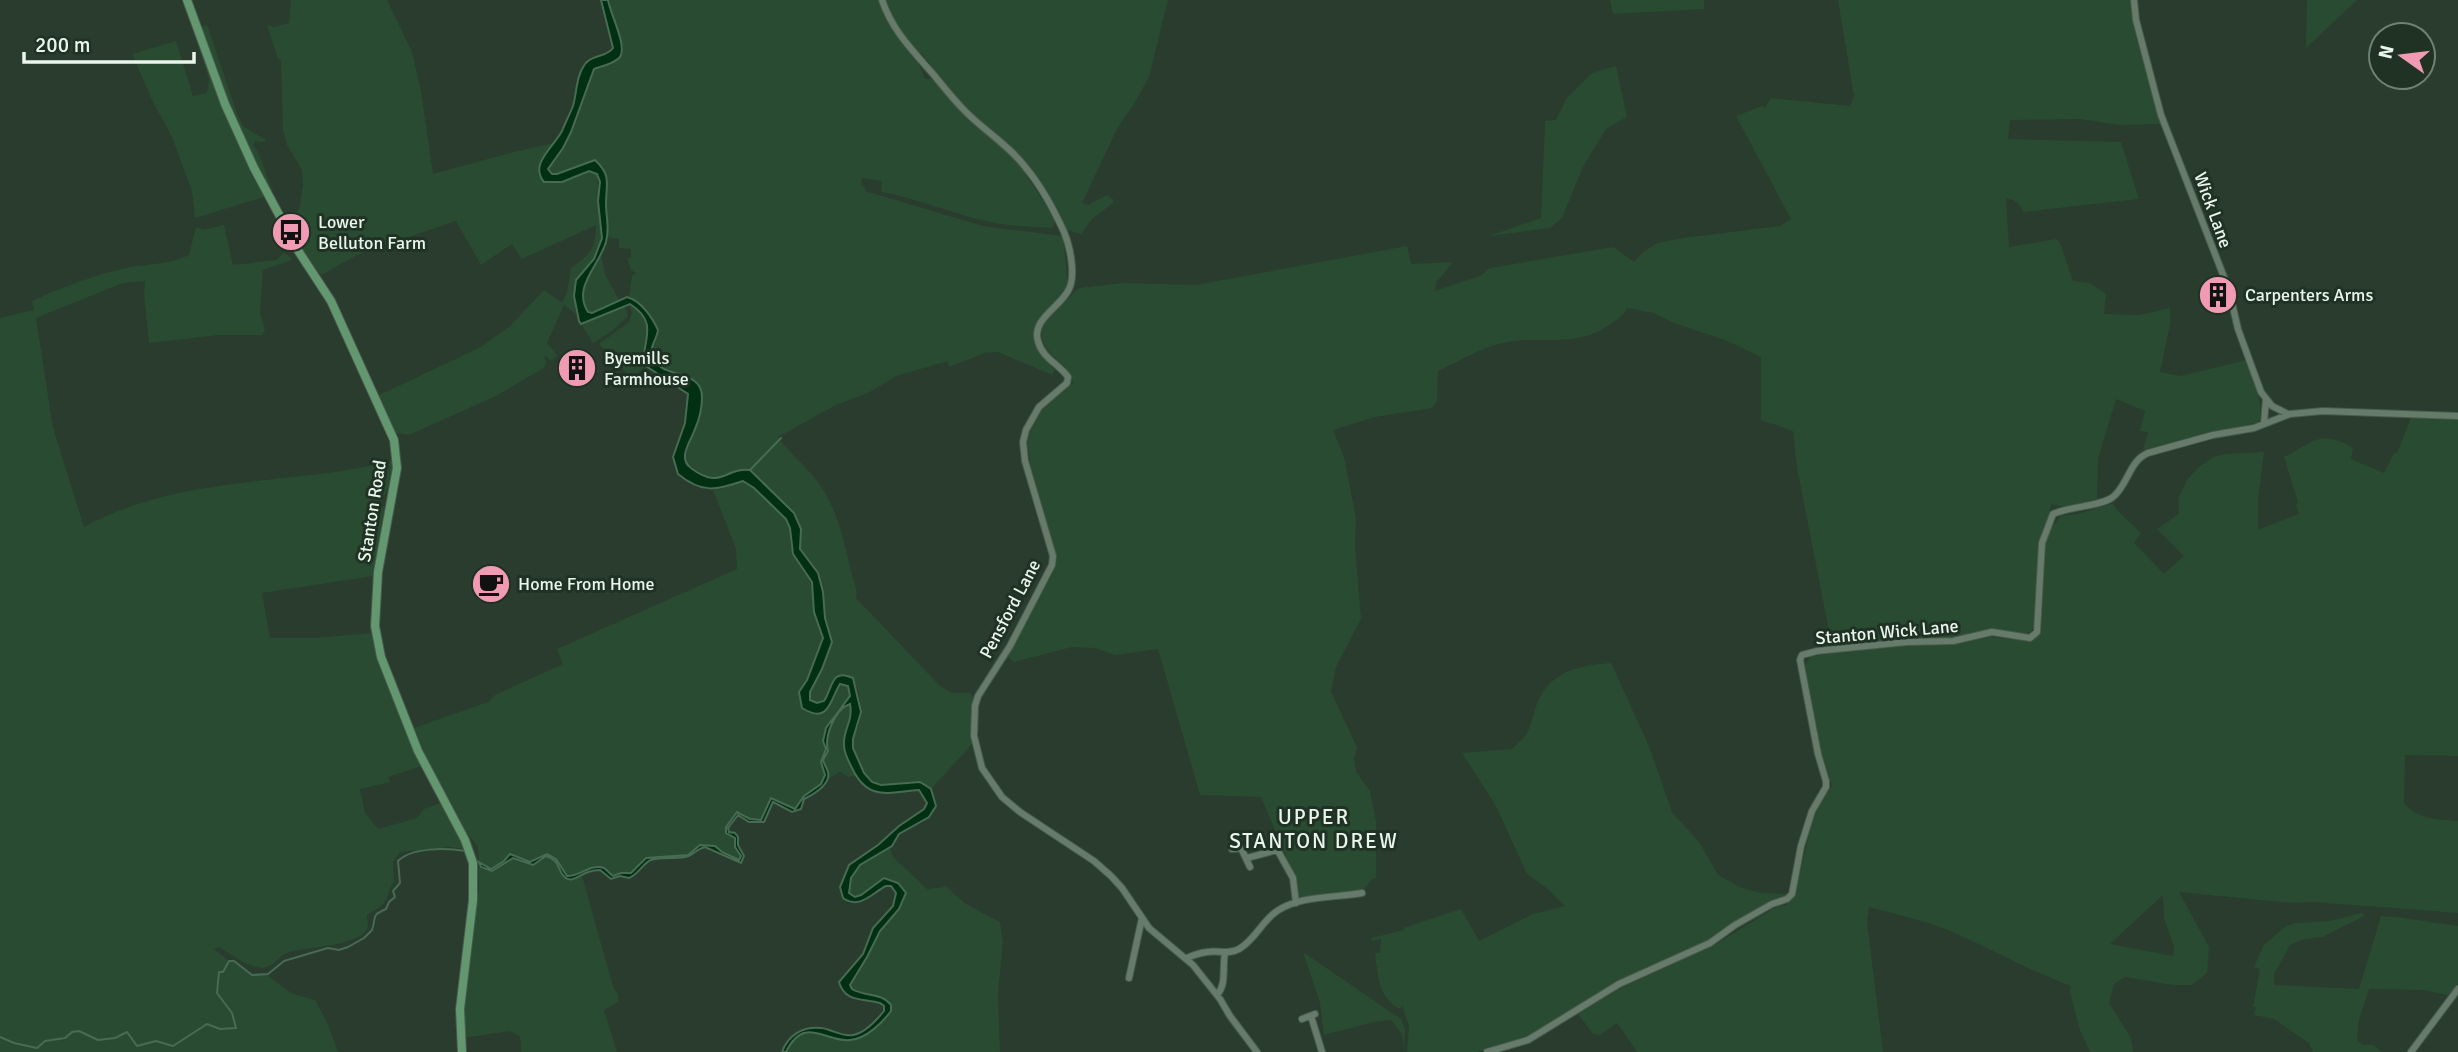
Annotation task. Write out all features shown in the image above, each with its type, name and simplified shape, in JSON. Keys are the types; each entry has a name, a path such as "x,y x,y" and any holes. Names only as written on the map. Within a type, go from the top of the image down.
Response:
{"main road":[{"name":"Stanton Road","path":"187,0 225,104 254,168 299,252 331,301 394,440 397,468 378,572 375,626 381,657 413,738 470,849 473,863 473,900 460,1010 462,1052"}],"street":[{"name":"Pensford Lane","path":"883,0 900,37 964,111 1026,167 1066,235 1072,278 1068,292 1042,321 1037,334 1044,354 1065,373 1068,377 1067,383 1039,407 1026,430 1023,442 1025,461 1053,556 1052,565 1010,646 978,696 975,706 976,752 990,783 1002,797 1049,833 1094,861 1122,888 1149,928 1186,958 1217,995 1256,1052"},
{"name":"Wick Lane","path":"2134,0 2136,20 2161,115 2229,290 2238,329 2266,400"},
{"path":"2266,400 2278,410 2290,414"},
{"path":"2266,400 2264,423 2290,414 2323,411 2458,416"},
{"name":"Stanton Wick Lane","path":"1487,1052 1528,1040 1619,984 1710,943 1735,925 1792,894 1801,846 1812,811 1826,787 1808,704 1800,660 1802,655 1817,650 1968,639 1992,632 2030,638 2037,632 2042,543 2053,514 2110,499 2122,488 2139,457 2264,423"},
{"path":"1232,849 1241,848 1250,867"},
{"path":"1247,858 1278,851 1293,878 1296,903"},
{"path":"1186,958 1208,951 1225,953 1238,950 1247,944 1277,911 1296,903 1362,893"},
{"path":"1129,978 1142,918"},
{"path":"1217,995 1223,984 1225,953"},
{"path":"2410,1052 2458,989"},
{"path":"1302,1019 1313,1015 1322,1052"}],"shaded area":[{"path":"291,0 387,0 412,52 421,91 433,174 555,143 542,158 538,175 544,182 562,182 589,171 597,174 602,238 594,259 576,280 576,314 564,305 547,343 558,356 550,361 544,357 544,368 496,396 409,435 396,433 377,396 481,347 510,326 544,290 562,303 567,292 571,268 591,251 596,225 522,259 512,244 481,265 456,221 359,254 321,275 290,227 300,206 302,170 287,145 283,131 281,60 278,59 267,25 274,27 289,23"},
{"path":"601,0 608,0 622,47 621,53 614,62 594,69 571,132 548,169 552,174 557,174 595,160 606,176 606,242 585,285 584,303 588,312 592,313 627,297 637,302 658,330 651,353 656,363 688,378 700,388 700,413 685,454 687,464 691,468 709,478 750,470 794,513 801,529 800,549 818,573 832,642 810,692 810,700 817,703 824,701 834,680 840,675 853,678 861,712 853,748 864,773 872,782 881,785 920,782 931,789 936,806 929,817 899,834 892,846 860,865 851,878 849,893 855,897 884,878 898,883 906,893 899,909 880,931 850,985 852,989 887,1001 891,1005 891,1011 873,1030 856,1039 841,1040 808,1032 800,1035 786,1052 782,1052 792,1036 802,1030 821,1028 853,1035 866,1029 884,1011 884,1006 880,1003 850,997 839,982 863,954 873,928 893,906 896,893 891,886 886,886 866,899 855,902 843,898 840,887 849,865 924,809 927,803 919,790 880,792 865,786 858,779 844,748 850,704 835,717 829,731 828,751 823,760 828,772 827,781 804,799 801,809 792,812 773,802 764,822 749,822 738,815 728,828 729,832 738,837 738,845 744,856 741,863 705,847 688,856 681,858 651,860 629,878 620,876 611,879 600,870 568,879 555,861 546,856 533,865 513,858 492,871 481,867 479,862 491,869 510,854 530,862 547,854 556,859 567,876 599,867 613,876 631,873 646,858 688,855 700,845 715,846 739,860 741,856 735,847 735,838 726,833 726,827 737,812 750,819 761,820 771,798 795,809 804,796 821,784 825,775 821,762 826,749 823,741 826,728 850,696 848,686 840,684 831,703 823,712 811,713 802,708 799,692 807,680 823,638 814,612 812,582 793,554 790,528 786,519 754,488 743,481 725,487 702,487 678,474 673,457 685,423 688,394 643,364 647,331 644,317 630,304 581,324 579,321 574,296 576,280 594,259 602,238 598,201 600,182 597,174 589,171 562,182 544,182 539,169 572,109 582,69 588,61 613,48"},
{"path":"608,0 1168,0 1149,77 1118,127 1082,203 1088,205 1107,195 1113,199 1113,203 1092,219 1081,234 1067,230 1028,165 963,104 921,53 916,58 925,79 933,79 1022,168 1056,221 1052,228 990,222 881,192 882,181 862,178 861,186 865,187 865,191 983,226 1063,236 1068,285 1043,316 1035,334 1043,356 1055,370 1052,375 998,352 985,353 949,367 948,361 896,376 870,392 836,405 778,437 828,497 841,531 856,586 856,598 940,686 952,693 970,693 973,697 973,743 931,789 920,783 883,784 875,782 867,775 853,746 860,711 853,678 847,675 821,703 810,700 810,692 832,642 818,574 800,548 801,534 791,509 770,491 761,479 742,469 729,476 710,479 686,463 687,448 702,393 692,380 663,367 651,354 657,335 654,321 629,297 632,276 636,273 631,270 627,259 631,256 631,249 619,248 619,239 607,237 603,167 584,163 571,170 552,174 548,169 571,132 594,69 611,63 623,53"},
{"path":"1610,0 1704,0 1704,9 1613,14"},
{"path":"1838,0 2131,0 2135,30 2162,124 2120,125 2080,119 2010,120 2008,139 2121,142 2139,199 2023,212 2017,202 2006,198 2009,247 2056,239 2060,243 2073,281 2090,283 2106,294 2104,314 2139,315 2170,308 2170,324 2160,372 2181,376 2246,360 2257,391 2259,422 2143,450 2148,432 2140,431 2145,411 2116,399 2098,459 2097,499 2064,507 2051,504 2035,626 2030,632 2022,634 1991,629 1954,639 1912,638 1832,646 1797,468 1793,431 1761,420 1761,357 1654,313 1627,308 1608,326 1580,338 1507,342 1485,348 1438,371 1437,402 1432,408 1375,417 1333,430 1344,457 1356,519 1355,546 1361,619 1336,667 1331,692 1357,747 1354,758 1356,772 1370,791 1376,821 1376,878 1364,889 1299,898 1298,884 1261,797 1200,795 1158,649 1115,655 1095,648 1072,647 1014,662 1007,656 1056,563 1057,557 1031,467 1027,443 1042,409 1073,383 1065,367 1043,343 1042,330 1045,323 1079,288 1123,283 1196,285 1407,246 1411,264 1453,262 1436,283 1435,291 1480,276 1490,268 1614,247 1634,262 1657,243 1780,226 1791,219 1736,116 1762,106 1765,108 1771,98 1850,106 1854,96"},
{"path":"2307,0 2357,0 2306,48"},
{"path":"207,25 243,126 266,140 255,141 253,145 273,191 264,197 195,218 192,191 172,137 132,54 176,41 193,96 207,93 209,79 193,29"},
{"path":"1616,66 1627,117 1606,129 1583,167 1562,218 1550,228 1489,236 1541,218 1545,121 1556,120 1567,98 1592,73"},
{"path":"224,225 233,265 277,260 283,253 292,260 263,270 260,313 265,330 262,335 219,335 149,343 145,281 123,283 36,318 53,428 84,527 143,502 174,494 238,483 335,472 393,461 392,479 381,503 384,507 373,576 262,593 270,638 315,638 372,633 377,659 421,766 388,777 390,782 360,789 365,813 378,829 417,818 424,809 440,803 466,849 450,847 400,852 393,862 394,882 386,898 381,906 367,915 368,926 364,933 346,942 289,952 263,968 246,963 219,947 214,949 252,975 268,974 293,994 315,1000 338,1052 0,1052 0,318 34,310 32,301 92,277 182,258 189,255 196,227 204,230"},
{"path":"601,254 605,274 619,300 589,313 583,298 584,291"},
{"path":"629,305 642,315 647,328 642,361 646,366 631,378 599,344 629,322 632,312"},
{"path":"623,307 628,316 612,331 593,343 581,324"},
{"path":"2411,418 2458,420 2458,756 2405,755 2404,803 2422,816 2458,821 2458,913 2313,902 2291,903 2179,892 2209,947 2207,973 2192,985 2173,985 2125,977 2114,984 2109,1003 2131,1038 2133,1052 2090,1052 2080,1030 2070,992 2071,986 1946,929 1869,907 1867,922 1883,1052 1637,1052 1617,1023 1600,1035 1593,1034 1578,1014 1619,989 1713,946 1776,907 1786,905 1795,896 1810,830 1819,805 1832,786 1821,750 1805,665 1811,656 1916,644 1958,644 1990,637 2028,641 2038,636 2041,631 2046,542 2050,530 2061,516 2078,514 2113,503 2141,533 2134,543 2164,574 2184,556 2157,529 2179,514 2178,499 2188,479 2213,457 2264,452 2258,500 2258,530 2299,514 2284,457 2311,442 2325,438 2342,442 2353,448 2351,459 2384,473 2394,453 2397,453","holes":["2163,895 2164,918 2174,947 2173,956 2110,944"]},
{"path":"743,481 767,499 787,521 792,552 812,585 813,601 823,637 802,690 802,708 814,713 835,698 839,685 846,684 849,688 849,699 827,726 823,741 826,749 821,762 824,775 822,782 805,795 795,809 773,799 767,805 761,820 750,819 740,812 726,827 727,834 735,838 735,847 741,856 739,860 704,844 688,855 647,858 631,873 613,876 598,867 567,876 556,859 547,854 530,862 511,854 488,869 479,862 478,846 463,829 438,786 414,728 488,702 495,695 563,664 557,649 737,569 736,549 713,490"},
{"path":"1611,663 1649,746 1672,812 1699,842 1718,875 1742,888 1762,893 1789,894 1706,943 1616,982 1525,1038 1477,1052 1407,1052 1409,1026 1402,1005 1400,1009 1383,993 1375,953 1380,953 1381,939 1372,941 1371,938 1404,930 1461,909 1479,941 1533,914 1565,906 1527,874 1496,806 1462,753 1512,749 1527,733 1540,697 1553,681 1570,671"},
{"path":"851,703 845,747 856,776 848,777 840,772 828,779 823,760 828,751 829,730 840,711"},
{"path":"890,848 893,857 927,889 945,887 944,885 966,904 1000,922 1003,942 998,993 1000,1052 786,1052 792,1042 806,1033 850,1040 873,1029 890,1002 850,987 880,931 903,903 905,891 884,878 858,896 850,894 850,886 851,878 861,865"},
{"path":"546,856 553,859 562,875 574,880 582,876 613,986 618,995 618,1002 604,1010 617,1052 521,1052 520,1036 510,1031 463,1038 466,977 479,889 478,868 492,871 513,858 531,863"},
{"path":"2361,913 2366,915 2323,937 2304,939 2290,945 2274,974 2274,985 2359,989 2381,916 2458,926 2458,984 2448,995 2423,990 2369,989 2359,1019 2357,1040 2363,1045 2374,1045 2382,1052 2313,1052 2309,1043 2274,1019 2254,1015 2260,969 2254,967 2263,946 2286,926 2330,921"},
{"path":"1303,952 1401,1019 1405,1029 1404,1048 1402,1034 1391,1020 1324,1035 1320,1003"}],"waterway":[{"path":"750,470 781,438"},
{"path":"0,1037 37,1048 45,1041 65,1038 72,1032 79,1031 98,1040 115,1038 127,1032 137,1046 156,1041 173,1046 207,1024 220,1029 236,1028 232,1013 217,993 219,972 223,972 229,961 234,961 252,975 268,974 284,961 328,948 339,950 348,947 372,930 376,915 386,909 395,897 393,891 400,883 398,861 404,856 440,849 465,851"}],"place":[{"name":"Lower Belluton Farm","path":"291,232"},
{"name":"Carpenters Arms","path":"2218,295"},
{"name":"Byemills Farmhouse","path":"577,368"},
{"name":"Home From Home","path":"491,584"}],"district":[{"name":"UPPER STANTON DREW","path":"1314,829"}]}
